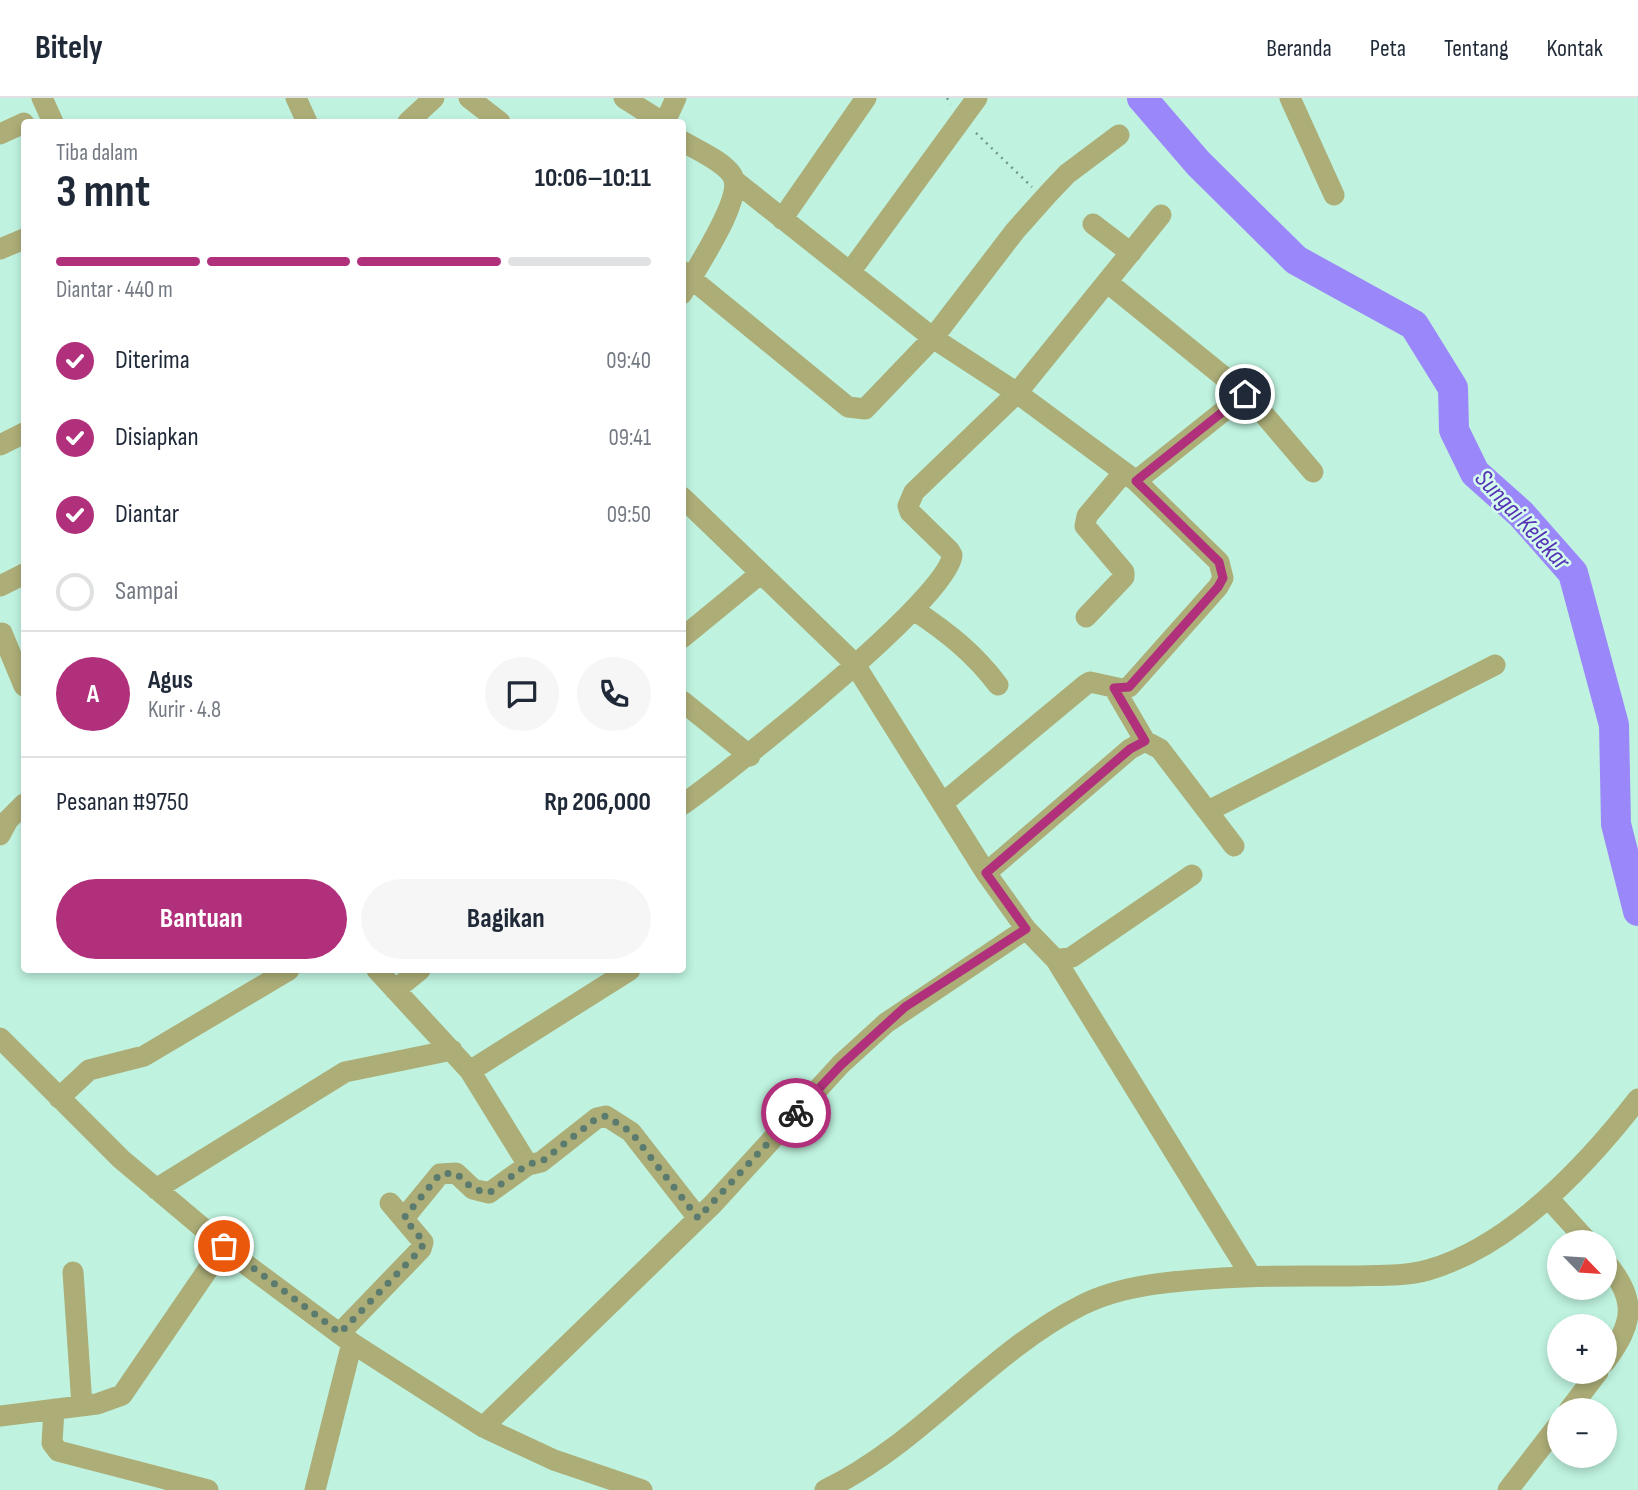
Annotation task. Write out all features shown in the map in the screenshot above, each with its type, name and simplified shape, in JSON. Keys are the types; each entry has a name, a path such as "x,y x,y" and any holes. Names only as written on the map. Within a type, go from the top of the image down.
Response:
{"street":[{"path":"296,98 306,119"},
{"path":"411,119 434,98"},
{"path":"469,98 496,119"},
{"path":"624,98 659,119"},
{"path":"666,119 676,98"},
{"path":"782,219 866,98"},
{"path":"850,272 977,98"},
{"path":"1290,98 1334,195"},
{"path":"0,134 21,125"},
{"path":"686,282 854,409 869,405 933,338 1045,198 1068,174 1119,135"},
{"path":"686,144 730,172 735,181 933,338 1017,393 1130,476 1219,562 1223,578 1218,587 1129,687 1114,688 1097,682 1085,685 943,803"},
{"path":"686,279 734,200 735,181"},
{"path":"686,802 750,756 796,718 914,610 949,568 952,555 910,512 910,499 1017,393 1161,215"},
{"path":"1093,224 1131,253"},
{"path":"0,248 21,240"},
{"path":"1107,282 1245,394 1313,472"},
{"path":"1086,617 1124,577 1124,572 1085,526 1087,516 1130,476 1245,394"},
{"path":"0,445 21,434"},
{"path":"686,501 853,663 986,873 1026,929 1056,961 1251,1276"},
{"path":"686,635 761,573"},
{"path":"914,610 948,631 982,664 998,685"},
{"path":"2,633 21,679"},
{"path":"1208,811 1495,665"},
{"path":"1114,688 1145,741 1160,749 1234,846"},
{"path":"686,704 750,756"},
{"path":"986,873 1130,749 1145,741"},
{"path":"0,835 21,807"},
{"path":"1056,961 1072,957 1192,875"},
{"path":"483,1427 698,1218 841,1065 886,1023 1026,929"},
{"path":"59,1098 89,1070 144,1056 284,973"},
{"path":"380,973 470,1071 528,1164"},
{"path":"395,990 416,973"},
{"path":"470,1071 625,973"},
{"path":"0,1038 156,1189 224,1246 346,1338 483,1427 554,1460 642,1490"},
{"path":"156,1189 345,1072 452,1051"},
{"path":"825,1490 876,1461 998,1362 1084,1304 1134,1289 1179,1281 1251,1276 1393,1275 1428,1270 1499,1235 1549,1199 1585,1163 1638,1099"},
{"path":"315,1490 346,1338 421,1249 424,1242 420,1235 397,1210 440,1174 456,1173 473,1189 489,1193 528,1164 541,1162 597,1118 606,1116 631,1132 698,1218"},
{"path":"1549,1199 1577,1230"},
{"path":"0,1416 82,1406 122,1395 224,1246"},
{"path":"73,1272 82,1406"},
{"path":"1617,1275 1629,1300 1629,1322 1617,1345"},
{"path":"1578,1398 1589,1384"},
{"path":"54,1409 52,1443 58,1451 208,1490"},
{"path":"1508,1490 1547,1440"}],"path":[{"path":"947,98 962,118 1045,198"}],"waterway":[{"name":"Sungai Kelekar","path":"1142,98 1198,163 1296,260 1414,325 1453,388 1454,430 1475,473 1521,514 1573,573 1614,725 1616,824 1638,911"}],"way so far":[{"path":"224,1246 340,1333 421,1249 424,1242 404,1218 440,1174 456,1173 473,1189 482,1194 489,1193 528,1164 534,1166 541,1162 597,1118 606,1116 631,1132 698,1218 796,1113"}],"route":[{"path":"796,1113 841,1065 905,1007 1026,929 986,873 1130,749 1145,741 1114,688 1129,687 1223,578 1219,562 1136,481 1245,394"}]}
